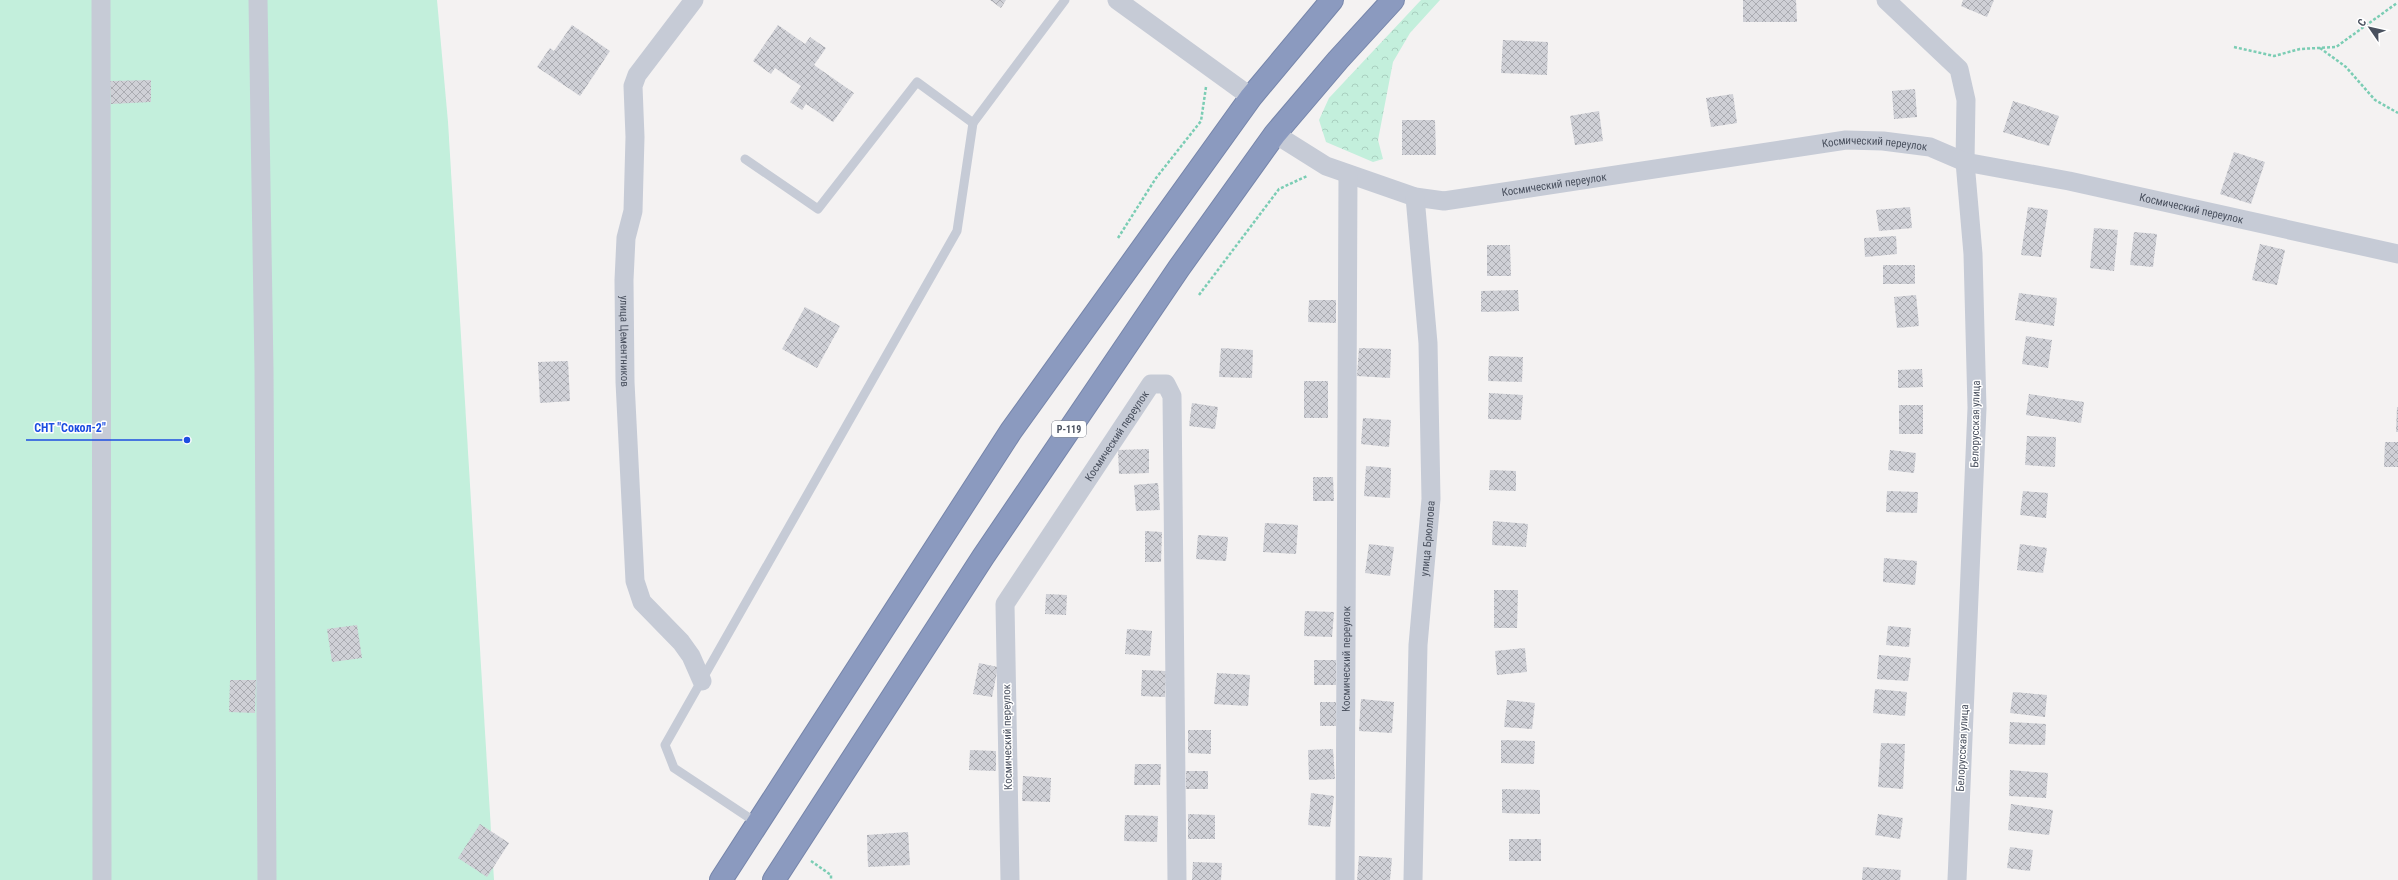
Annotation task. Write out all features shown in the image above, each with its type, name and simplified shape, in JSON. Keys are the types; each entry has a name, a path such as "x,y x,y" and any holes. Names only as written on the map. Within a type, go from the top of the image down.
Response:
{"highway":[{"path":"721,880 1011,431 1251,97 1332,0"},
{"name":"Р-119","path":"774,880 1027,490 1179,268 1275,134 1338,60 1393,0"}],"street":[{"path":"101,0 102,880"},
{"path":"258,0 264,370 267,880"},
{"name":"улица Цементников","path":"694,0 637,75 633,86 635,137 632,211 626,238 624,280 624,382 635,582 642,602 681,642 691,656 702,681"},
{"path":"1117,0 1251,97"},
{"name":"Белорусская улица","path":"1886,0 1959,69 1966,100 1965,162 1972,254 1978,408 1957,880"},
{"name":"Космический переулок","path":"1275,134 1326,166 1415,197 1444,202 1846,140 1883,141 1930,147 1965,162 2069,181 2398,254"},
{"name":"Космический переулок","path":"1345,880 1348,174"},
{"name":"улица Брюллова","path":"1413,880 1418,645 1431,499 1428,343 1415,197"},
{"name":"Космический переулок","path":"1010,880 1005,604 1151,384 1166,384 1172,396 1177,880"}],"lane":[{"path":"758,824 674,768 665,745 957,231 974,124 1065,0"},
{"path":"745,159 818,209 917,82 974,124"}],"path":[{"path":"2234,47 2274,56 2300,49 2336,47 2398,4 2395,0"},
{"path":"2320,48 2346,67 2375,100 2398,113"},
{"path":"1118,238 1156,178 1201,121 1210,67"},
{"path":"1199,295 1279,189 1326,166"},
{"path":"794,848 831,875 831,880"}],"green space":[{"path":"0,0 437,0 448,122 494,880 0,880"},
{"path":"1421,0 1440,0 1410,33 1393,62 1378,140 1383,159 1373,162 1326,142 1319,120 1329,98"}],"building":[{"path":"990,0 1006,0 1001,8"},
{"path":"1743,0 1796,0 1797,22 1743,22"},
{"path":"1963,0 1994,0 1987,17 1961,6"},
{"path":"572,25 610,51 580,96 537,67 550,48 554,51"},
{"path":"778,25 805,44 810,37 826,48 814,65 854,93 833,122 806,104 802,110 790,102 801,86 775,68 771,74 753,61"},
{"path":"1503,40 1548,42 1547,75 1501,73"},
{"path":"151,80 151,102 111,104 110,81"},
{"path":"1915,89 1917,117 1894,119 1892,91"},
{"path":"1733,94 1737,123 1711,127 1706,98"},
{"path":"2013,101 2059,116 2049,146 2003,132"},
{"path":"1599,111 1603,141 1575,145 1570,116"},
{"path":"1402,120 1435,120 1436,155 1402,155"},
{"path":"2234,152 2265,162 2251,204 2220,194"},
{"path":"1910,207 1912,228 1879,231 1876,210"},
{"path":"2028,207 2048,210 2041,257 2021,255"},
{"path":"2094,228 2118,230 2114,271 2090,268"},
{"path":"2134,232 2157,234 2153,267 2130,265"},
{"path":"1896,236 1897,254 1865,257 1864,238"},
{"path":"2260,244 2285,250 2277,285 2252,280"},
{"path":"1487,245 1510,245 1511,276 1487,276"},
{"path":"1883,265 1915,265 1915,284 1883,284"},
{"path":"1518,290 1519,311 1481,312 1481,291"},
{"path":"2019,293 2057,298 2054,326 2015,320"},
{"path":"1916,295 1919,326 1897,328 1894,297"},
{"path":"1309,300 1336,300 1336,323 1308,322"},
{"path":"805,307 840,326 817,368 782,349"},
{"path":"2026,336 2052,340 2048,368 2022,364"},
{"path":"1221,348 1253,350 1252,378 1219,377"},
{"path":"1359,348 1391,349 1390,378 1357,376"},
{"path":"1489,356 1523,357 1522,382 1488,381"},
{"path":"568,361 570,401 540,403 538,362"},
{"path":"1922,369 1923,387 1898,388 1898,370"},
{"path":"1304,381 1328,381 1328,418 1304,418"},
{"path":"1489,393 1523,395 1521,420 1488,419"},
{"path":"2029,394 2084,402 2081,423 2026,415"},
{"path":"1192,403 1218,407 1215,429 1189,426"},
{"path":"1899,405 1923,405 1923,434 1899,434"},
{"path":"2397,407 2398,432 2396,432"},
{"path":"1363,418 1391,420 1389,447 1361,444"},
{"path":"2027,436 2056,437 2055,467 2025,465"},
{"path":"2385,442 2398,442 2398,467 2384,467"},
{"path":"1149,449 1149,473 1119,474 1118,450"},
{"path":"1890,450 1916,453 1914,473 1888,470"},
{"path":"1366,466 1391,468 1390,498 1364,496"},
{"path":"1490,470 1516,471 1516,491 1489,490"},
{"path":"1313,477 1333,477 1334,501 1313,501"},
{"path":"1158,483 1160,510 1136,511 1134,485"},
{"path":"1887,491 1918,492 1917,513 1886,512"},
{"path":"2023,491 2048,493 2046,518 2020,515"},
{"path":"1493,521 1528,524 1526,547 1492,545"},
{"path":"1265,523 1298,525 1296,554 1263,552"},
{"path":"1145,531 1162,532 1161,562 1145,562"},
{"path":"1198,535 1228,537 1226,561 1196,559"},
{"path":"1369,544 1394,547 1390,576 1365,573"},
{"path":"2020,544 2047,548 2043,573 2017,570"},
{"path":"1884,558 1917,561 1915,585 1883,582"},
{"path":"1494,590 1518,590 1517,628 1494,628"},
{"path":"1046,594 1067,595 1066,615 1045,614"},
{"path":"1305,611 1334,612 1332,637 1304,636"},
{"path":"357,625 362,658 332,662 327,629"},
{"path":"1888,626 1911,628 1909,647 1886,645"},
{"path":"1127,629 1152,631 1150,656 1125,654"},
{"path":"1525,648 1527,672 1497,675 1495,651"},
{"path":"1879,655 1911,658 1908,681 1877,679"},
{"path":"1314,660 1336,660 1336,685 1314,685"},
{"path":"979,663 998,667 992,697 973,694"},
{"path":"1142,670 1166,671 1165,697 1141,696"},
{"path":"1217,673 1250,675 1248,706 1214,704"},
{"path":"230,680 256,680 255,713 229,712"},
{"path":"1875,689 1907,692 1905,716 1873,713"},
{"path":"2013,692 2047,695 2045,717 2010,713"},
{"path":"1361,699 1394,702 1392,733 1359,731"},
{"path":"1507,700 1535,703 1532,729 1504,727"},
{"path":"1320,702 1336,702 1336,726 1320,726"},
{"path":"2010,722 2046,724 2045,745 2009,744"},
{"path":"1188,730 1211,730 1211,754 1188,753"},
{"path":"1501,740 1535,741 1534,764 1501,763"},
{"path":"1881,743 1905,744 1903,789 1878,787"},
{"path":"1333,749 1335,779 1309,780 1308,750"},
{"path":"970,750 996,751 996,771 969,770"},
{"path":"1135,764 1161,764 1160,785 1134,785"},
{"path":"2010,770 2048,773 2046,798 2009,796"},
{"path":"1186,771 1208,771 1208,789 1186,789"},
{"path":"1023,776 1051,778 1050,802 1022,801"},
{"path":"1502,789 1540,790 1540,814 1502,813"},
{"path":"1311,793 1334,796 1330,827 1308,825"},
{"path":"2011,804 2053,810 2049,835 2008,830"},
{"path":"1188,814 1215,815 1215,839 1188,839"},
{"path":"1878,814 1903,818 1900,839 1875,835"},
{"path":"1125,815 1158,816 1157,842 1124,841"},
{"path":"480,824 509,843 487,877 458,858"},
{"path":"908,832 910,865 868,867 867,835"},
{"path":"1509,839 1541,839 1541,861 1509,861"},
{"path":"2010,847 2033,850 2030,871 2007,868"},
{"path":"1359,856 1392,858 1390,880 1357,880"},
{"path":"1193,862 1222,863 1221,880 1192,880"},
{"path":"1863,867 1901,870 1900,880 1862,880"}],"place":[{"name":"СНТ \"Сокол-2\"","path":"187,440"}]}
